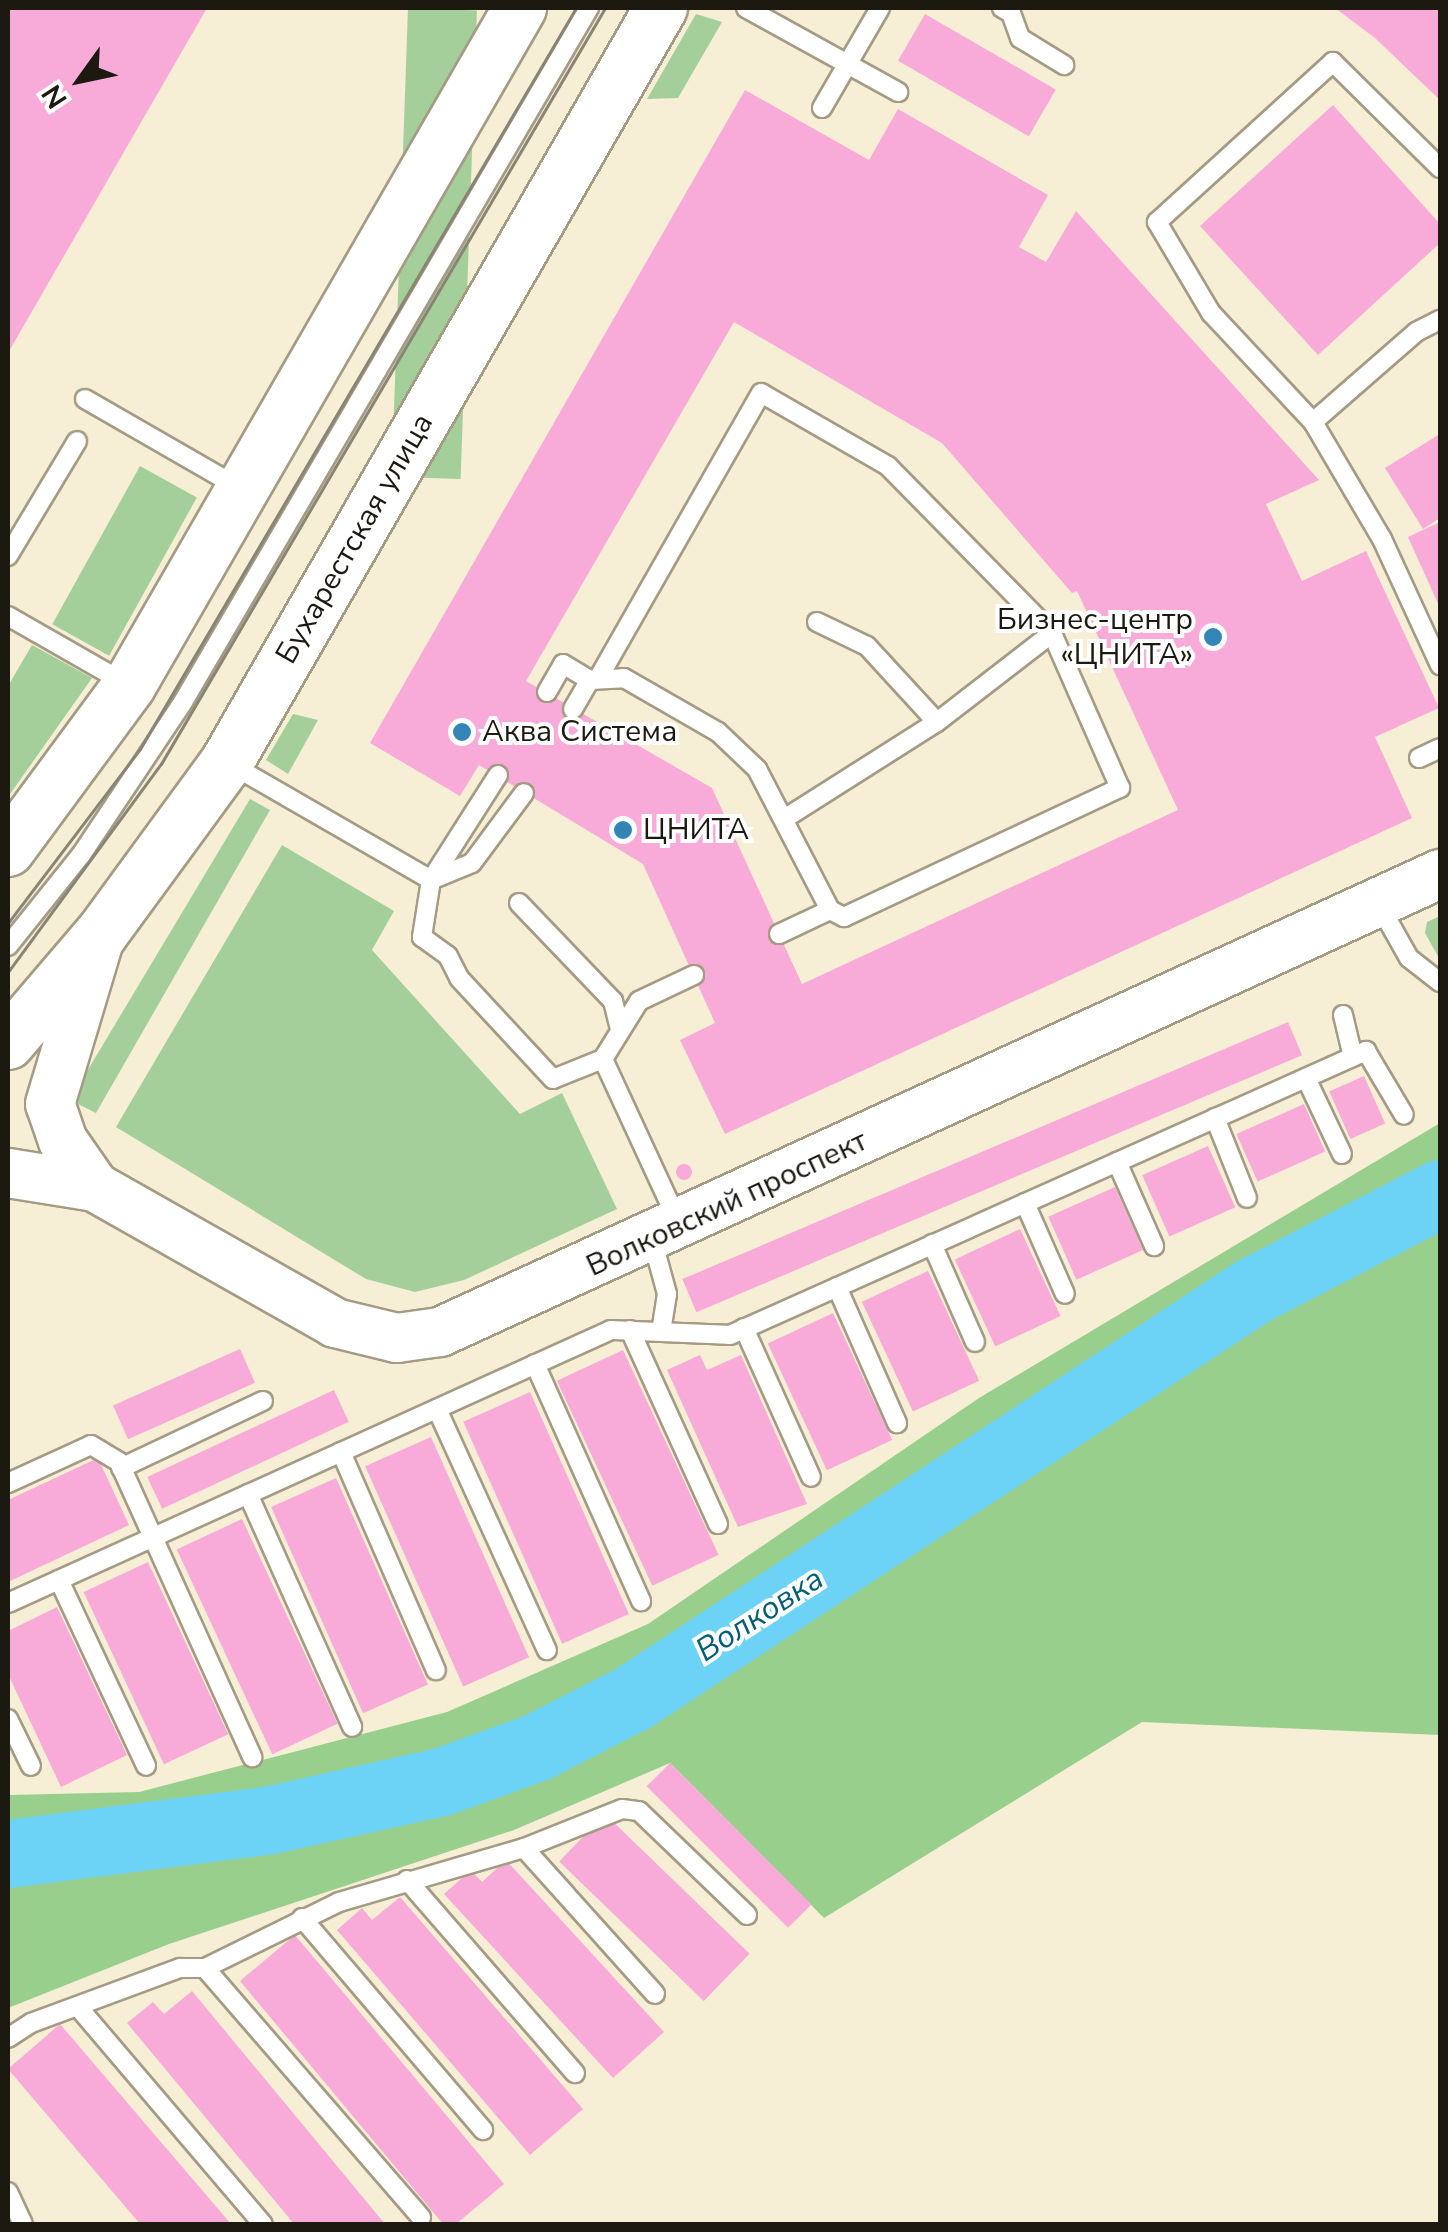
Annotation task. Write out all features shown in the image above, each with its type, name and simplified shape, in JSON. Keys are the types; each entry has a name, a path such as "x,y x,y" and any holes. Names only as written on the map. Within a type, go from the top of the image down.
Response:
{"main road":[{"path":"8,850 130,686 520,8"},
{"name":"Бухарестская улица","path":"8,1043 102,933 227,762 661,8"}],"street":[{"name":"Волковский проспект","path":"8,1172 94,1187 321,1317 387,1337 464,1325 1440,874"},
{"path":"94,1187 63,1141 50,1104 52,1080 102,933"}],"lane":[{"path":"8,946 81,856 184,702 589,8"},
{"path":"746,8 898,92"},
{"path":"822,108 880,8"},
{"path":"1009,9 1020,38 1064,66"},
{"path":"1440,168 1333,62 1157,222 1210,313 1313,422 1382,539 1440,665"},
{"path":"1313,422 1416,332 1440,320"},
{"path":"547,692 563,664 594,680 624,678 718,732 758,769 830,910 844,917 1120,788 1052,633 888,466 761,393 594,680 573,710"},
{"path":"85,399 245,490"},
{"path":"8,556 77,441"},
{"path":"8,616 130,686"},
{"path":"818,622 867,646 937,722"},
{"path":"784,819 937,722 1052,633"},
{"path":"1420,758 1440,748"},
{"path":"227,762 431,880"},
{"path":"498,775 431,880 422,937 448,956 460,978 553,1079 604,1059 639,1001 694,975"},
{"path":"431,880 472,863 524,792"},
{"path":"519,903 612,1001 620,1030"},
{"path":"1378,903 1410,958 1440,982"},
{"path":"779,934 830,910"},
{"path":"1342,1016 1353,1057"},
{"path":"8,1604 611,1330 730,1335 1366,1051 1404,1115"},
{"path":"604,1059 666,1232 666,1294 661,1330"},
{"path":"1306,1078 1342,1154"},
{"path":"1215,1118 1247,1198"},
{"path":"1117,1162 1154,1246"},
{"path":"1025,1203 1065,1294"},
{"path":"932,1244 976,1342"},
{"path":"837,1287 898,1423"},
{"path":"744,1328 811,1478"},
{"path":"630,1330 718,1524"},
{"path":"535,1364 641,1601"},
{"path":"121,1468 264,1401"},
{"path":"437,1409 547,1650"},
{"path":"8,1483 91,1444 121,1468 252,1758"},
{"path":"341,1452 436,1670"},
{"path":"248,1494 352,1728"},
{"path":"59,1580 146,1766"},
{"path":"8,1719 31,1766"},
{"path":"8,2038 78,2006 180,1968 206,1968 302,1918 407,1880 524,1848 593,1817 639,1811 748,1914"},
{"path":"524,1848 656,1994"},
{"path":"407,1880 575,2074"},
{"path":"302,1918 484,2130"},
{"path":"206,1968 420,2216"},
{"path":"78,2006 263,2224"},
{"path":"8,2192 23,2224"}],"green space":[{"path":"408,8 477,10 461,479 392,477"},
{"path":"696,14 722,22 678,98 647,99"},
{"path":"140,466 197,498 109,656 52,624"},
{"path":"32,645 92,678 8,797 8,686"},
{"path":"293,714 318,720 288,774 266,760"},
{"path":"250,799 270,810 96,1113 78,1104 83,1078"},
{"path":"282,845 394,911 372,950 520,1114 562,1093 617,1209 464,1280 415,1292 366,1279 116,1127"},
{"path":"1440,916 1440,960 1425,933 1427,922"},
{"path":"1440,1123 1440,1735 1142,1722 824,1918 670,1763 514,1830 169,1944 8,2008 8,1795 139,1792 447,1712 648,1624 979,1398"}],"building":[{"path":"207,8 8,353 8,11"},
{"path":"1335,8 1440,8 1440,100 1375,38"},
{"path":"925,14 1056,89 1029,136 898,61"},
{"name":"Бизнес-центр «ЦНИТА»","path":"745,90 869,160 898,109 1048,195 1019,247 1046,262 1076,211 1319,480 1266,504 1302,581 1366,551 1439,708 1375,737 1412,818 725,1134 680,1040 715,1023 643,864 479,765 460,796 370,743","holes":["734,322 942,443 1072,593 1077,591 1178,810 802,984 712,788 526,681"]},
{"path":"1333,105 1440,224 1440,243 1318,355 1200,226"},
{"path":"1440,434 1440,518 1423,529 1385,468"},
{"path":"1440,522 1440,608 1408,537"},
{"path":"1288,1022 1302,1055 696,1312 682,1279"},
{"path":"1364,1076 1385,1124 1350,1139 1329,1091"},
{"path":"1304,1104 1325,1152 1258,1182 1236,1134"},
{"path":"1208,1146 1235,1207 1169,1236 1142,1175"},
{"path":"684,1164 692,1172 684,1180 676,1172"},
{"path":"1115,1187 1143,1250 1076,1280 1048,1217"},
{"path":"1020,1229 1061,1316 995,1346 955,1259"},
{"path":"928,1271 979,1381 913,1412 862,1302"},
{"path":"833,1313 892,1440 827,1470 768,1343"},
{"path":"240,1349 255,1383 128,1439 113,1406"},
{"path":"623,1350 719,1555 652,1586 557,1381"},
{"path":"700,1355 707,1370 741,1355 807,1504 738,1527 667,1370"},
{"path":"334,1390 349,1422 162,1509 147,1477"},
{"path":"530,1392 629,1614 562,1644 463,1422"},
{"path":"431,1437 529,1657 463,1686 365,1466"},
{"path":"98,1458 129,1525 8,1582 8,1500"},
{"path":"336,1478 428,1684 363,1713 271,1507"},
{"path":"242,1519 338,1724 272,1754 177,1549"},
{"path":"148,1562 228,1734 164,1764 84,1592"},
{"path":"57,1607 127,1755 61,1787 8,1674 8,1631"},
{"path":"670,1763 811,1904 788,1928 647,1786"},
{"path":"605,1814 750,1954 704,2001 559,1861"},
{"path":"506,1860 664,2032 613,2078 444,1894 471,1870 482,1882"},
{"path":"400,1897 583,2109 530,2155 337,1930 362,1908 372,1920"},
{"path":"295,1935 504,2184 456,2224 443,2224 240,1981"},
{"path":"192,1991 385,2224 294,2224 127,2023 153,2002 164,2014"},
{"path":"60,2024 231,2224 140,2224 8,2069"}],"waterway":[{"name":"Волковка","path":"8,1854 267,1821 442,1782 538,1747 632,1699 1252,1292 1440,1194"}],"tram line":[{"path":"8,923 140,749 576,8"},
{"path":"8,972 161,764 605,8"}],"place":[{"name":"Бизнес-центр «ЦНИТА»","path":"1213,637"},
{"name":"Аква Система","path":"462,732"},
{"name":"ЦНИТА","path":"623,830"}]}
